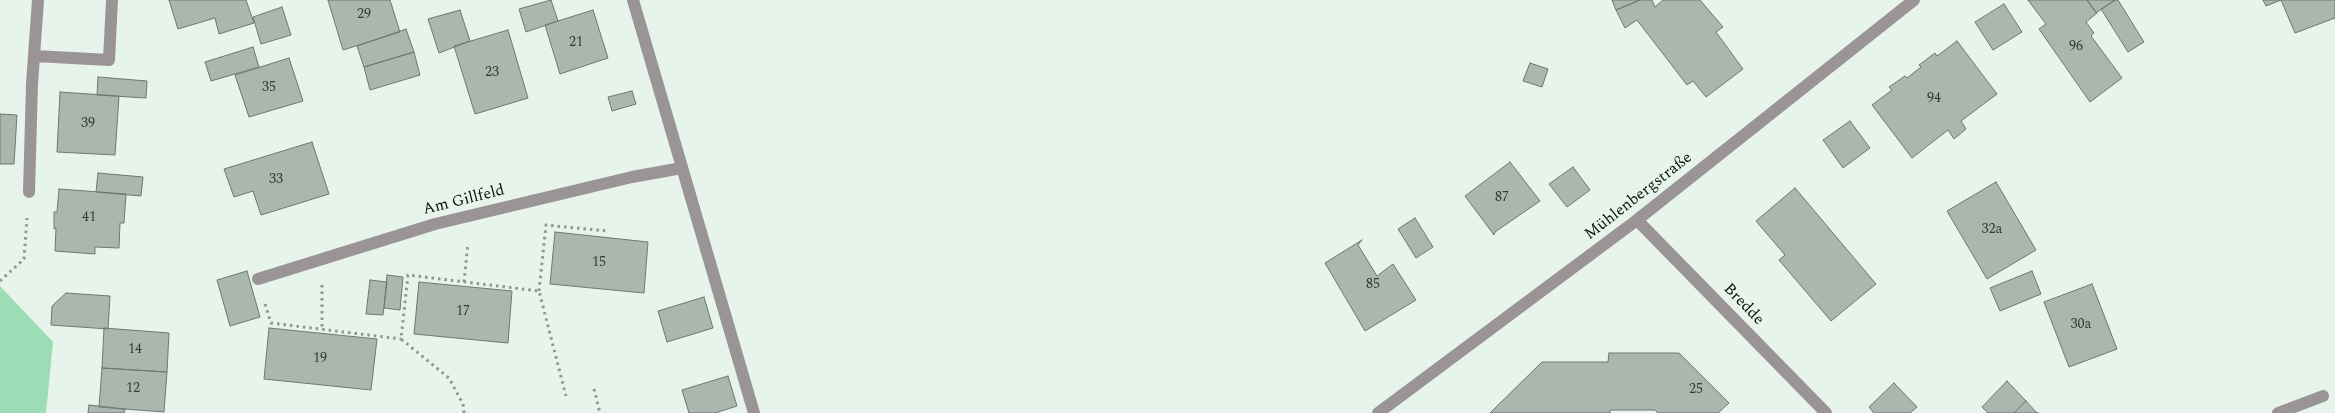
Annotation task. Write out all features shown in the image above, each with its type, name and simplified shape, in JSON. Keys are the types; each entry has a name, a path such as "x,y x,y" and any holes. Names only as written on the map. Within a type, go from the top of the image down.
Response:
{"street":[{"path":"29,192 38,0"},
{"path":"35,56 109,60 112,0"},
{"path":"633,0 754,413"},
{"name":"Mühlenbergstraße","path":"1378,413 1637,220 1914,0"},
{"name":"Am Gillfeld","path":"258,279 435,224 632,177 682,168"},
{"name":"Bredde","path":"1637,220 1826,413"},
{"path":"2278,413 2323,396"}],"path":[{"path":"0,281 24,259 29,192"},
{"path":"464,282 471,215"},
{"path":"566,396 539,291 546,225 607,231"},
{"path":"322,259 322,330"},
{"path":"401,338 408,275 539,291"},
{"path":"258,279 271,323 401,338 449,378 463,404 464,413"},
{"path":"594,388 600,413"}],"green space":[{"path":"0,286 53,342 46,413 0,413"}],"building":[{"path":"169,0 246,0 254,23 219,34 215,18 178,29"},
{"path":"328,0 390,0 400,32 343,50"},
{"path":"551,0 558,21 526,32 519,9"},
{"path":"1612,0 1640,0 1616,10"},
{"path":"1640,0 1652,0 1655,7 1663,0 1700,0 1723,27 1716,32 1743,69 1706,97 1693,81 1687,85 1637,20 1625,28 1616,10"},
{"path":"2028,0 2087,0 2097,13 2086,22 2094,33 2091,36 2122,78 2090,102 2039,29 2046,24"},
{"path":"2087,0 2115,0 2096,13"},
{"path":"2118,0 2144,42 2128,52 2101,9"},
{"path":"2263,0 2281,0 2266,6"},
{"path":"2281,0 2335,0 2335,18 2295,33"},
{"path":"2004,4 2022,32 1993,50 1975,22"},
{"path":"282,7 291,35 261,44 253,17"},
{"path":"460,10 470,41 439,53 428,19"},
{"path":"593,10 608,58 560,74 545,25"},
{"path":"406,29 414,52 364,67 357,46"},
{"path":"508,30 528,98 475,114 454,46"},
{"path":"1957,41 1997,94 1961,121 1966,129 1954,139 1948,130 1912,158 1872,105 1892,90 1889,87 1905,76 1907,78 1921,67 1919,65 1935,53 1937,56"},
{"path":"253,47 259,67 211,81 205,62"},
{"path":"414,52 420,75 370,90 364,67"},
{"path":"289,58 303,101 249,117 235,75"},
{"path":"1530,63 1548,69 1542,87 1523,81"},
{"path":"98,77 147,81 146,98 97,95"},
{"path":"632,91 636,104 612,111 608,97"},
{"path":"60,92 119,96 115,155 57,152"},
{"path":"0,114 17,115 14,164 0,164"},
{"path":"1850,121 1870,148 1843,168 1823,140"},
{"path":"312,142 329,194 261,215 253,191 234,197 224,169"},
{"path":"1510,162 1540,201 1495,232 1494,235 1465,196"},
{"path":"1573,167 1590,190 1567,207 1549,184"},
{"path":"98,173 143,177 141,196 96,192"},
{"path":"1996,182 2036,250 1987,279 1947,211"},
{"path":"1795,188 1876,284 1831,321 1779,260 1785,255 1756,221"},
{"path":"59,189 126,194 124,223 120,223 119,248 95,247 95,254 55,251 56,228 54,229 54,212 57,212"},
{"path":"1415,218 1433,247 1416,258 1398,229"},
{"path":"555,232 648,242 644,293 550,284"},
{"path":"1362,240 1358,245 1377,276 1393,264 1416,300 1365,331 1325,263"},
{"path":"247,271 260,317 230,326 217,280"},
{"path":"2032,271 2041,294 2000,311 1990,288"},
{"path":"387,275 403,277 400,310 384,308"},
{"path":"370,280 387,282 383,315 366,314"},
{"path":"419,282 512,291 508,343 414,334"},
{"path":"2092,284 2117,349 2069,367 2044,302"},
{"path":"66,293 110,296 108,329 51,325 52,306"},
{"path":"704,297 713,328 667,342 658,311"},
{"path":"104,328 169,333 167,372 102,368"},
{"path":"269,328 377,339 371,390 264,379"},
{"path":"1609,353 1679,353 1729,403 1718,413 1658,413 1655,410 1610,410 1610,413 1490,413 1542,362 1608,362"},
{"path":"102,368 167,372 164,412 99,407"},
{"path":"728,376 737,406 715,413 689,413 682,390"},
{"path":"2007,381 2026,401 2014,413 1988,413 1982,407"},
{"path":"1894,383 1917,407 1910,413 1874,413 1869,407"},
{"path":"2026,401 2037,413 2014,413"},
{"path":"89,405 125,409 124,413 88,413"}]}
